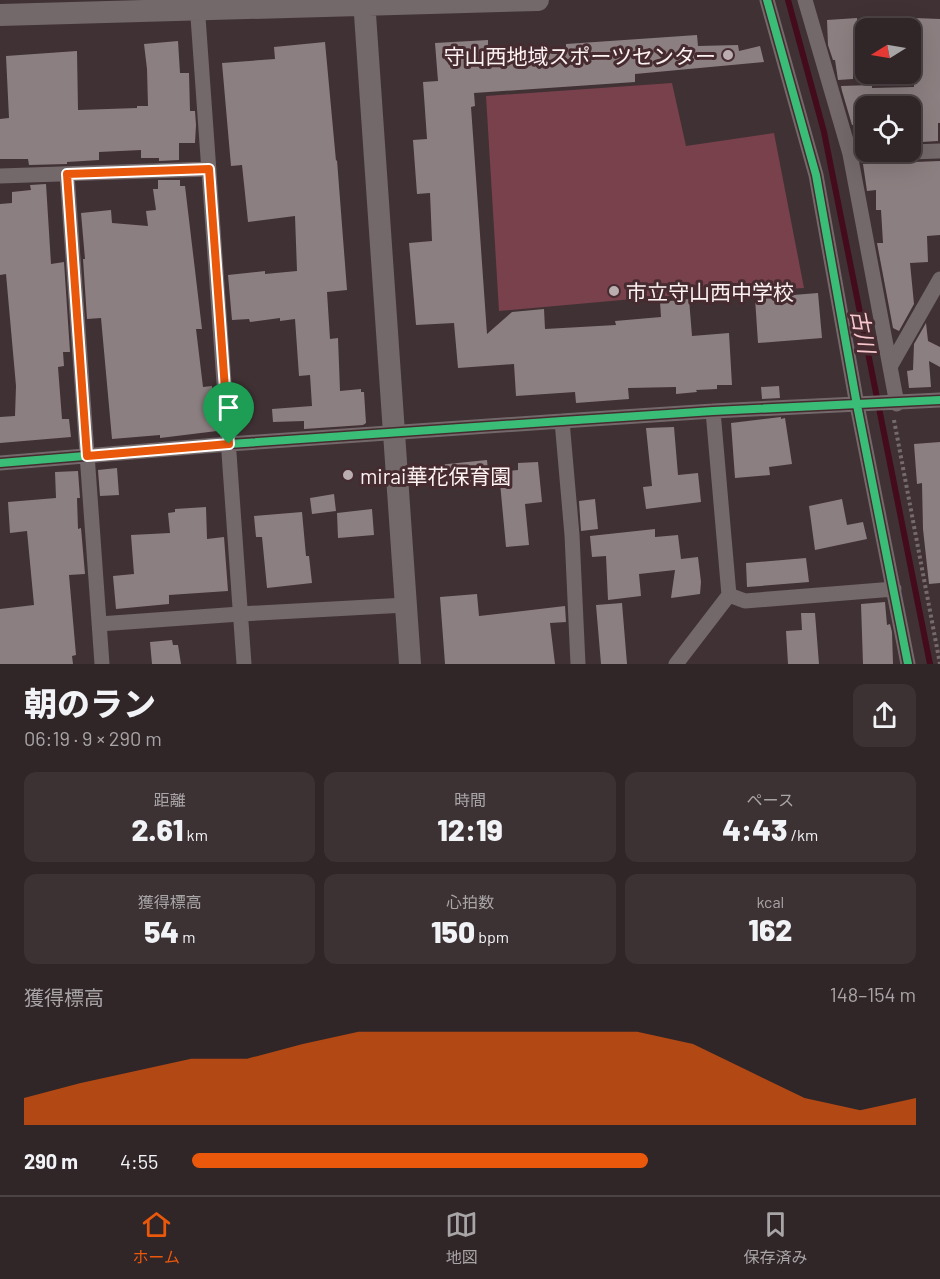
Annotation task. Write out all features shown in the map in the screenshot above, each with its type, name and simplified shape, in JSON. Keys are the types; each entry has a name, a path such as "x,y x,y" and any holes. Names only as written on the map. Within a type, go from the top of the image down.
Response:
{"street":[{"path":"0,15 197,5 538,0"},
{"path":"767,0 816,175 857,405 908,664"},
{"path":"805,0 850,154 891,365 894,404"},
{"path":"364,3 410,664"},
{"path":"197,5 244,664"},
{"path":"850,154 940,151"},
{"path":"0,176 209,169"},
{"path":"67,174 102,664"},
{"path":"891,365 940,279"},
{"path":"0,463 229,444 562,421 940,400"},
{"path":"676,664 729,595 713,411"},
{"path":"562,421 572,535 578,664"},
{"path":"729,595 745,601 894,589"},
{"path":"99,624 406,605"}],"path":[{"path":"894,404 940,664"}],"shaded area":[{"path":"672,83 686,146 774,133 804,288 689,294 499,311 486,96"}],"building":[{"path":"855,18 853,79 838,80 835,60 833,60 828,45 827,20"},
{"path":"921,18 940,19 938,141 922,142 921,96 855,96 855,125 852,125 841,86 914,87 914,84 921,84"},
{"path":"697,35 698,46 738,45 739,51 760,46 764,62 635,74 635,82 474,93 475,106 471,107 487,334 512,312 544,309 545,329 616,325 615,321 661,317 660,302 689,299 692,336 729,333 732,385 717,385 717,389 676,394 676,387 628,388 629,399 576,403 575,392 516,396 514,364 458,368 454,323 416,325 409,243 432,241 430,193 417,194 413,140 427,139 423,82 438,81 435,43 488,40 488,48 513,46 513,53 566,49 566,44"},
{"path":"178,41 180,73 189,73 190,111 195,111 196,125 195,143 179,143 179,160 159,161 159,158 141,158 141,150 99,152 99,160 67,162 67,164 29,165 28,159 0,159 0,119 9,118 6,56 77,51 78,110 137,108 137,106 148,106 144,44"},
{"path":"325,42 347,290 327,292 330,339 338,338 340,391 361,389 361,392 364,392 366,423 304,429 304,421 273,422 272,409 312,406 310,375 299,376 295,319 280,321 280,318 250,322 249,319 232,320 228,275 265,271 265,274 297,271 295,216 248,222 242,165 231,166 222,63 275,59 274,47"},
{"path":"940,161 940,235 927,236 928,262 910,263 914,304 899,331 893,328 877,243 883,243 881,210 876,210 876,190 867,191 863,164"},
{"path":"158,180 180,180 180,186 185,186 202,329 196,329 203,387 212,386 217,431 160,438 160,435 112,439 101,318 87,319 81,213 111,210 112,223 148,226 146,211 156,210 153,189 158,189"},
{"path":"46,184 51,264 64,262 70,352 63,352 64,366 58,367 62,419 69,419 71,437 0,443 0,417 15,416 16,386 6,274 0,275 0,204 12,203 12,192 31,190 30,185"},
{"path":"818,293 822,338 758,343 755,298"},
{"path":"926,323 928,341 940,347 940,367 929,361 931,387 909,388 907,371 913,370 914,344"},
{"path":"779,386 780,398 762,399 761,387"},
{"path":"781,417 781,419 785,418 792,464 769,467 770,475 735,478 731,423"},
{"path":"674,427 678,475 698,473 701,502 646,509 643,487 652,486 646,428"},
{"path":"940,442 940,583 929,584 923,529 922,483 917,484 914,444"},
{"path":"487,460 489,481 443,485 443,482 440,482 438,465"},
{"path":"538,462 542,502 525,504 529,545 506,547 499,472 518,470 518,463"},
{"path":"117,468 119,495 100,496 98,470"},
{"path":"78,471 80,498 77,498 78,529 81,528 85,574 69,575 76,655 72,656 73,664 0,664 0,609 34,605 27,531 10,533 8,502 56,498 55,472"},
{"path":"334,494 336,511 312,514 310,498"},
{"path":"595,499 598,529 581,531 579,501"},
{"path":"842,499 847,525 863,522 867,539 815,550 809,506"},
{"path":"206,507 207,539 224,537 228,591 169,595 169,604 116,609 113,576 134,574 131,535 170,533 168,513 175,512 175,509"},
{"path":"372,509 374,535 338,538 337,513"},
{"path":"302,512 306,556 309,556 312,583 267,588 262,537 256,537 254,516"},
{"path":"655,529 655,537 678,535 681,559 698,557 700,594 671,598 675,570 639,574 641,596 608,600 606,556 592,557 590,536"},
{"path":"806,558 809,582 747,587 746,563"},
{"path":"477,594 479,616 565,606 566,622 550,623 555,664 445,664 440,597"},
{"path":"885,602 887,625 890,624 892,632 893,664 863,664 861,604"},
{"path":"622,603 627,664 601,664 596,605"},
{"path":"801,613 815,613 819,664 788,664 786,631 802,630"},
{"path":"172,640 173,645 178,645 181,664 152,664 150,642"}],"waterway":[{"name":"古川","path":"788,0 824,132 930,664"}],"cycle path":[{"path":"767,0 816,175 857,405 908,664"},
{"path":"0,463 229,444 562,421 940,400"}],"place":[{"name":"守山西地域スポーツセンター","path":"728,55"},
{"name":"市立守山西中学校","path":"614,291"},
{"name":"mirai華花保育園","path":"348,475"}],"route":[{"path":"209,169 229,444 87,456 67,174 209,169"}]}
